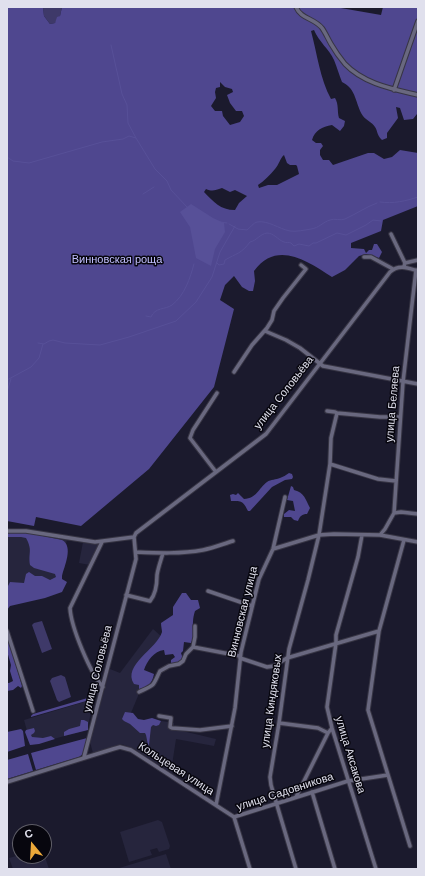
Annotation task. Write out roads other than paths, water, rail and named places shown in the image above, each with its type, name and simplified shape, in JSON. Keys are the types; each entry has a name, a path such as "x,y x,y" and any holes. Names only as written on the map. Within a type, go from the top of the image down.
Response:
{"street":[{"path":"296,7 302,16 322,28 332,46 346,65 366,80 394,90 418,95"},
{"path":"394,90 418,21"},
{"path":"391,234 404,265 417,271"},
{"path":"364,257 371,257 393,269 418,260"},
{"path":"234,372 252,345 265,331 283,298 306,269 301,265"},
{"name":"улица Соловьёва","path":"84,757 136,559 134,538 136,533 266,434 319,363 393,269"},
{"name":"улица Беляева","path":"380,535 386,529 394,513 403,382 417,271"},
{"path":"265,331 300,348 323,366 418,384"},
{"path":"216,472 190,438 193,430 217,393"},
{"path":"327,411 380,417 400,417"},
{"name":"улица Киндяковых","path":"296,869 276,804 270,776 279,723 287,658 319,535 330,464 331,438 337,413"},
{"path":"330,464 378,479 396,481"},
{"name":"Винновская улица","path":"216,806 232,726 240,657 259,579 272,549 285,497"},
{"path":"394,513 418,514"},
{"path":"7,530 26,531 94,542 134,538"},
{"path":"272,549 319,535 334,534 380,535 418,542"},
{"path":"336,643 336,635 358,557 362,535"},
{"path":"404,540 379,631 368,710 410,846"},
{"path":"136,552 163,553 201,551 233,541"},
{"path":"102,542 70,608 74,629 93,672 98,682 103,687"},
{"path":"126,595 150,601 153,598 163,553"},
{"path":"208,591 252,606"},
{"path":"139,692 152,686 160,671 169,666 179,664 193,647 195,626"},
{"path":"7,631 33,711"},
{"path":"193,647 240,657 268,667 274,666 287,658 379,631"},
{"name":"улица Аксакова","path":"336,643 327,707 348,781 376,869"},
{"path":"159,716 171,718 170,727 172,728 200,730 232,726"},
{"path":"279,723 318,728 328,733"},
{"path":"296,797 328,733 332,728"},
{"name":"Кольцевая улица","path":"7,782 120,747 131,750 234,817"},
{"name":"улица Садовникова","path":"234,817 348,781 388,774"},
{"path":"312,792 335,869"},
{"path":"234,817 250,869"}],"waterway":[{"path":"111,45 122,94 127,105 128,123 136,138"},
{"path":"7,157 13,161 29,163 102,142 123,139 129,136 136,138 155,169 167,181 171,190 187,207"},
{"path":"143,194 154,187"},
{"path":"380,202 399,202 418,197"},
{"path":"229,224 238,229 247,230 254,223 261,222 269,223 290,231 300,231 314,228 332,219 345,219 377,203"},
{"path":"217,263 219,265 224,264 225,260 241,251 250,242 267,233 272,234 282,241 291,243 294,246 299,244 309,246 337,233 346,235 373,220 381,221"},
{"path":"220,222 227,223"},
{"path":"38,343 44,344 53,340 65,343 100,345 176,321 196,302 212,277 220,252 235,226"},
{"path":"146,316 151,317 155,312 169,307 177,301 186,286 194,264"},
{"path":"7,380 31,367 39,358 43,344"},
{"path":"7,392 11,379"}],"park label":[{"name":"Винновская роща","path":"117,260"}]}
